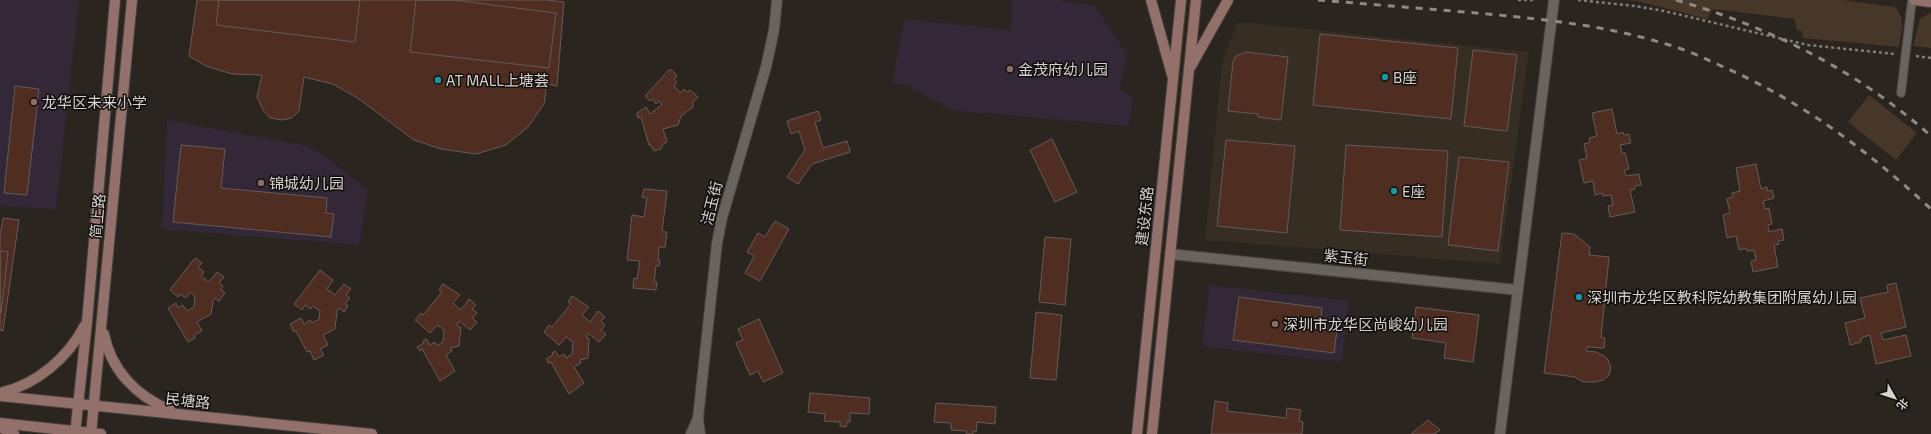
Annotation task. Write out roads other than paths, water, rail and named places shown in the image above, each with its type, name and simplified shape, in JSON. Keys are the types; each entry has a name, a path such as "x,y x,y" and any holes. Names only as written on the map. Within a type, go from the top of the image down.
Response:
{"main road":[{"name":"简上路","path":"75,433 87,322 115,0"},
{"name":"简上路","path":"94,434 94,406 132,0"},
{"path":"1151,0 1173,81"},
{"name":"建设东路","path":"1137,434 1181,0"},
{"name":"建设东路","path":"1152,434 1196,0"},
{"path":"1189,69 1228,0"},
{"path":"1913,0 1931,2"},
{"path":"0,395 23,386 44,372 73,344 87,322"},
{"path":"103,322 105,340 114,361 131,386 154,402 182,414"},
{"name":"民塘路","path":"0,395 372,434"},
{"path":"0,423 75,433 94,434"},
{"path":"0,427 14,434"}],"street":[{"name":"洁玉街","path":"698,418 717,243 722,218 768,62 774,30 777,0"},
{"path":"1500,434 1554,0"},
{"name":"紫玉街","path":"1170,254 1518,290"},
{"path":"691,434 698,418"},
{"path":"698,418 700,434"}],"lane":[{"path":"1901,93 1913,0"}],"railway":[{"path":"1318,0 1541,19 1617,31 1679,48 1749,79 1805,110 1857,146 1931,209"},
{"path":"1676,0 1745,24 1779,38 1811,54 1874,91 1931,136"}],"place":[{"name":"金茂府幼儿园","path":"1010,69"},
{"name":"B座","path":"1385,77"},
{"name":"AT MALL上塘荟","path":"438,80"},
{"name":"龙华区未来小学","path":"34,102"},
{"name":"锦城幼儿园","path":"261,183"},
{"name":"E座","path":"1394,191"},
{"name":"深圳市龙华区教科院幼教集团附属幼儿园","path":"1579,297"},
{"name":"深圳市龙华区尚峻幼儿园","path":"1275,324"}]}
